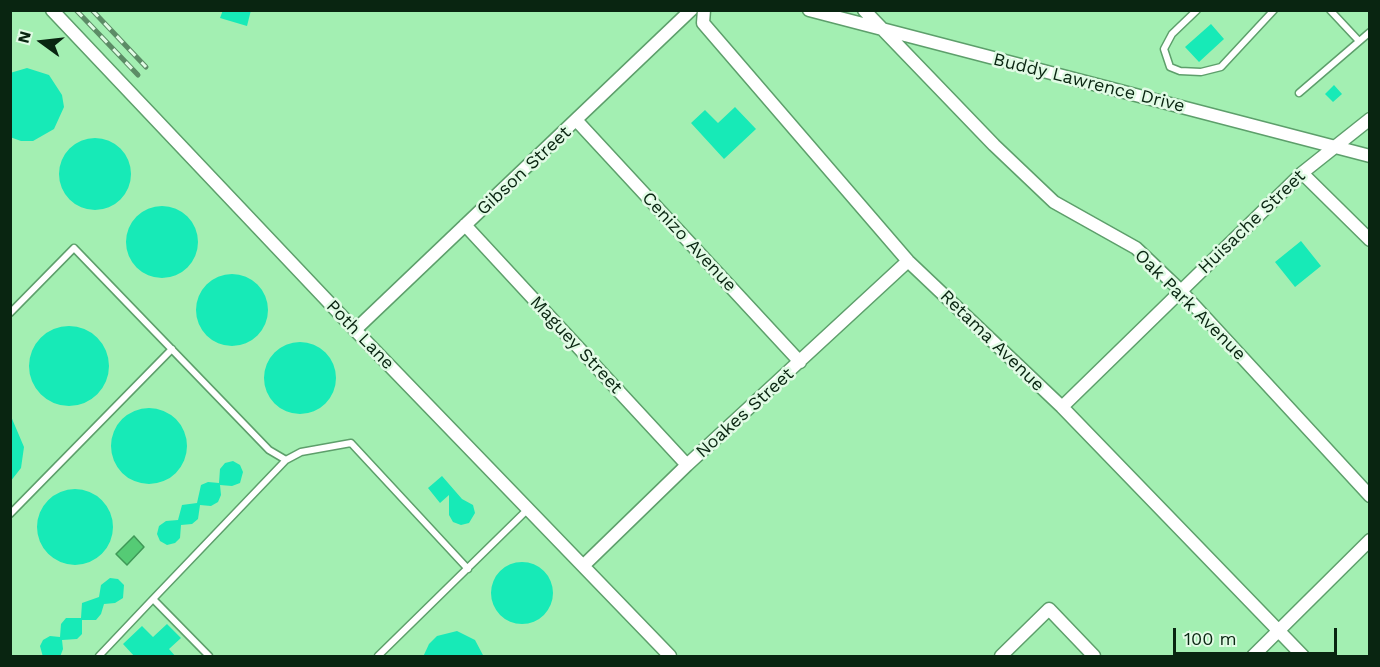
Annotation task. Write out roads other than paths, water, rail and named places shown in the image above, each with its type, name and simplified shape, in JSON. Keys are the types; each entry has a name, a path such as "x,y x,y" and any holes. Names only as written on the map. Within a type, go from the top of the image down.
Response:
{"street":[{"name":"Poth Lane","path":"52,10 355,330 670,657"},
{"name":"Gibson Street","path":"355,330 691,10"},
{"name":"Retama Avenue","path":"704,10 703,23 908,261 1062,407 1302,657"},
{"name":"Buddy Lawrence Drive","path":"809,10 1370,156"},
{"name":"Oak Park Avenue","path":"864,10 994,145 1054,202 1136,248 1180,290 1370,496"},
{"name":"Huisache Street","path":"1062,407 1302,173 1370,119"},
{"name":"Cenizo Avenue","path":"577,121 800,362"},
{"path":"1302,173 1370,240"},
{"name":"Maguey Street","path":"465,225 687,465"},
{"name":"Noakes Street","path":"583,566 687,465 908,261"},
{"path":"1253,657 1370,540"},
{"path":"1001,657 1049,609 1094,657"}],"lane":[{"path":"1197,10 1172,34 1164,49 1170,67 1180,71 1201,72 1221,67 1274,10"},
{"path":"1330,10 1359,41"},
{"path":"1299,93 1370,33"},
{"path":"10,313 74,248 269,450 286,460"},
{"path":"10,514 172,349"},
{"path":"99,657 286,460 301,452 351,443 468,569"},
{"path":"378,657 528,509"},
{"path":"153,599 209,657"}],"railway":[{"path":"76,10 138,75"},
{"path":"92,10 146,67"}]}
